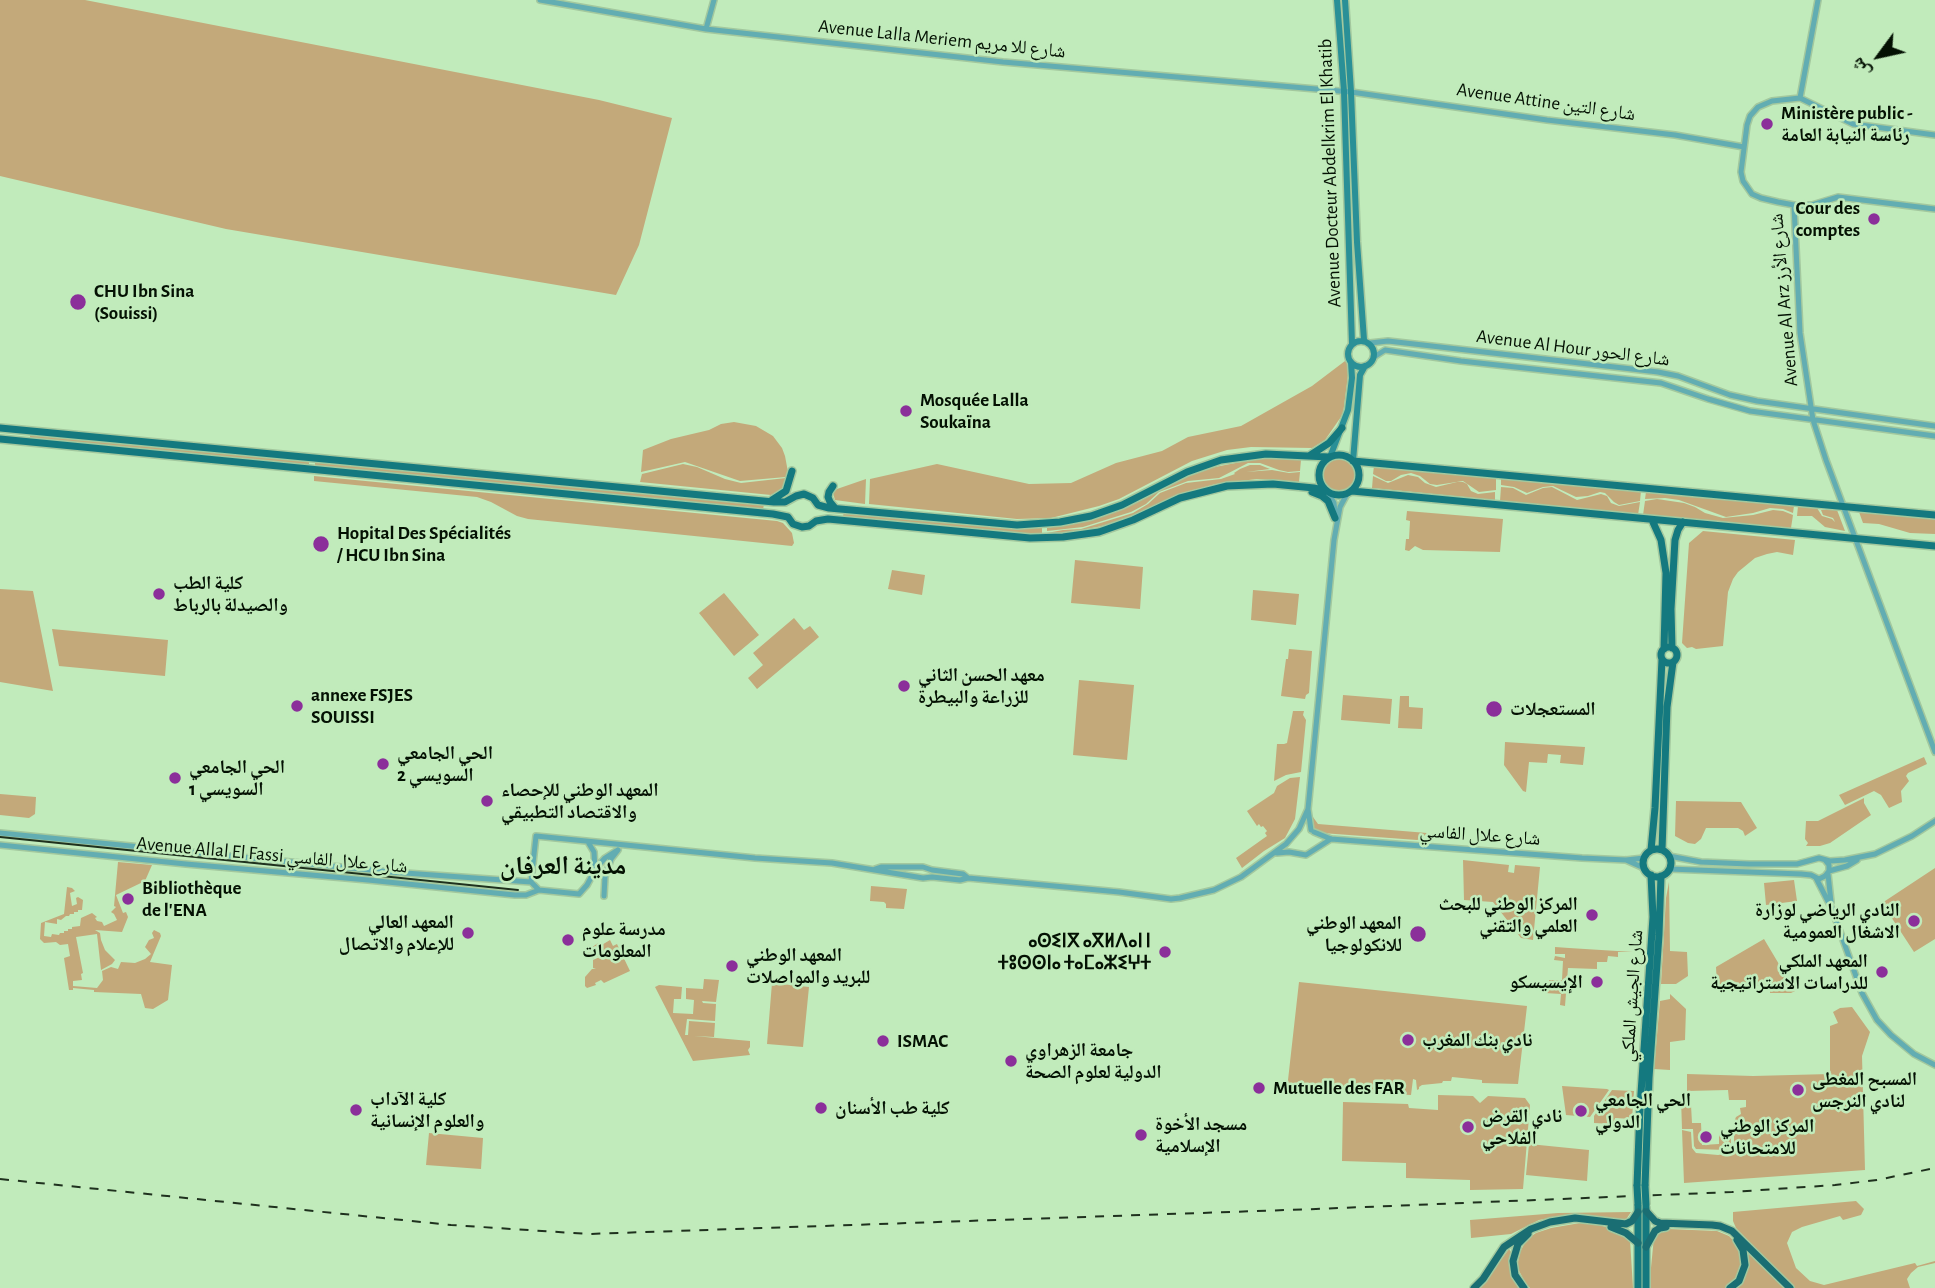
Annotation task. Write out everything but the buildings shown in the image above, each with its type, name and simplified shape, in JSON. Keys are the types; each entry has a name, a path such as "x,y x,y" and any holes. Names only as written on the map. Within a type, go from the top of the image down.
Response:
{"highway":[{"path":"1474,1288 1504,1247 1531,1229 1545,1223 1575,1218 1626,1224 1632,1221 1642,1208 1660,1223 1712,1225 1732,1231 1790,1288"},
{"path":"1524,1288 1513,1270 1518,1244 1525,1236 1542,1228 1570,1223 1600,1224 1626,1233 1642,1245 1655,1231 1665,1227 1707,1228 1728,1232 1741,1245 1745,1260 1742,1276 1730,1288"}],"main road":[{"name":"Avenue Docteur Abdelkrim El Khatib","path":"1337,0 1348,92 1357,242 1367,342"},
{"name":"Avenue Docteur Abdelkrim El Khatib","path":"1345,0 1352,344"},
{"path":"1327,492 1320,483 1319,473 1342,428 1350,401 1352,377 1348,353 1352,344 1357,341 1367,342 1374,348 1374,358 1360,375 1353,461 1358,476 1350,492"},
{"path":"1351,362 1356,366 1366,366"},
{"path":"0,428 766,501 780,502 806,495 813,498 818,505 820,513 816,521 802,527 793,524 788,517 787,507 791,500"},
{"path":"1308,456 1329,443 1342,428"},
{"path":"0,439 788,517"},
{"path":"818,505 1004,524 1052,523 1076,520 1107,511 1187,472 1221,460 1266,454 1344,456 1353,461 1935,515"},
{"path":"766,501 779,497 786,491 792,471"},
{"path":"816,521 832,519 1016,537 1063,537 1110,528 1180,498 1212,488 1244,484 1302,487 1339,495 1350,492 1935,546"},
{"path":"834,486 828,497 836,508"},
{"path":"1302,487 1325,498 1336,520"},
{"path":"1652,520 1663,546 1668,648"},
{"path":"1668,648 1675,540 1683,523"},
{"path":"1651,850 1662,850 1669,856 1669,869 1661,876 1651,875 1644,868 1644,858 1651,850 1655,808 1661,653 1668,648"},
{"path":"1662,850 1665,733 1670,676 1677,655 1668,648"},
{"path":"1662,659 1668,663 1673,662"},
{"name":"شارع الجيش الملكي","path":"1642,1285 1642,1186 1653,917 1651,875"},
{"name":"شارع الجيش الملكي","path":"1646,1072 1659,935 1661,876"}],"street":[{"name":"Avenue Lalla Meriem شارع للا مريم","path":"540,0 706,29 1003,62 1348,92"},
{"path":"706,29 714,0"},
{"path":"1818,0 1800,98 1853,124 1935,135"},
{"name":"Avenue Attine شارع التين","path":"1348,92 1675,135 1744,147"},
{"name":"Avenue Al Arz شارع الأرز","path":"1800,98 1772,101 1758,107 1750,116 1741,172 1749,191 1761,198 1794,205 1797,305 1803,364 1813,420 1935,752"},
{"path":"1794,205 1812,205 1838,197 1935,209"},
{"name":"Avenue Al Hour شارع الحور","path":"1367,342 1388,341 1658,372 1746,399 1935,426"},
{"name":"Avenue Al Hour شارع الحور","path":"1374,358 1385,350 1661,383 1750,411 1935,436"},
{"path":"1317,847 1317,836 1312,831 1308,809 1336,520 1334,503 1327,492"},
{"path":"1336,520 1342,502 1350,492"},
{"path":"526,895 537,836 832,863 923,878 968,878 1171,899 1201,894 1241,877 1291,838 1299,829 1308,809"},
{"path":"1669,869 1823,878 1860,858 1890,847 1935,821"},
{"path":"1299,829 1312,831"},
{"name":"شارع علال الفاسي","path":"1312,831 1331,839 1626,860 1644,858"},
{"name":"Avenue Allal El Fassi شارع علال الفاسي","path":"0,833 391,872 528,882"},
{"path":"1291,838 1291,844 1297,853"},
{"path":"1273,854 1289,852 1306,855 1331,839"},
{"path":"588,842 596,858 595,870"},
{"name":"Avenue Allal El Fassi شارع علال الفاسي","path":"0,845 526,895 539,890"},
{"path":"528,882 539,890 579,894 605,858 628,845"},
{"path":"604,896 605,877 611,859 618,850"},
{"path":"1669,856 1701,862 1739,864 1797,864 1819,858 1838,861 1860,858"},
{"name":"شارع علال الفاسي","path":"1626,860 1644,868"},
{"path":"1813,860 1809,869 1832,909 1862,993 1877,1020 1914,1054 1935,1065"},
{"path":"1825,860 1829,865 1832,909"},
{"path":"875,869 926,867 968,878"},
{"path":"916,876 917,868"},
{"path":"932,870 932,877"}],"shaded area":[{"path":"0,0 85,0 599,100 672,118 639,245 616,295 226,229 0,176"},
{"path":"1345,361 1349,368 1343,414 1325,440 1312,448 1251,447 1227,450 1192,461 1119,499 1051,518 1017,519 869,504 870,479 937,464 1029,484 1071,483 1116,463 1162,451 1188,437 1241,426 1312,386"},
{"path":"734,422 756,426 773,436 785,456 788,472 786,477 740,481 685,462 641,472 643,450 671,439"},
{"path":"30,434 309,461 309,465 30,438"},
{"path":"1256,459 1301,460 1300,471 1288,472 1260,463 1248,463 1219,478 1188,481 1159,492 1146,504 1131,512 1083,527 1047,531 1047,528 1085,521 1117,511 1180,479 1210,468"},
{"path":"1339,459 1350,464 1355,475 1350,486 1339,491 1328,486 1323,475 1328,464"},
{"path":"315,461 764,505 763,509 315,466"},
{"path":"683,464 741,483 786,478 781,491 771,495 640,482 642,474"},
{"path":"1250,465 1270,469 1246,472 1300,472 1299,482 1257,479 1216,484 1182,493 1112,524 1047,535 1063,530 1081,529 1133,513 1160,493 1186,483 1221,479"},
{"path":"1374,466 1496,478 1496,490 1479,492 1463,481 1430,484 1411,473 1386,481 1373,474"},
{"path":"1408,475 1418,477 1436,487 1463,482 1478,494 1495,492 1495,500 1372,488 1373,476 1388,483"},
{"path":"314,476 777,521 783,523 792,533 794,543 792,546 528,519 477,497 314,481"},
{"path":"1501,478 1641,491 1640,501 1619,505 1605,493 1576,497 1553,486 1527,493 1501,485"},
{"path":"866,479 865,504 835,500 833,493 837,489"},
{"path":"1501,487 1513,488 1526,495 1552,487 1577,500 1601,494 1619,506 1640,502 1638,515 1500,501"},
{"path":"1646,492 1794,506 1793,513 1770,508 1726,517 1679,500 1645,499"},
{"path":"1657,499 1684,503 1723,518 1773,510 1783,511 1793,515 1791,528 1643,515 1645,501"},
{"path":"1798,506 1817,508 1822,516 1835,522 1833,518 1823,515 1821,510 1837,510 1845,531 1825,527 1812,516 1797,516"},
{"path":"1407,511 1503,519 1500,552 1423,550 1415,546 1409,551 1405,550 1410,521 1406,520"},
{"path":"844,512 1000,527 1042,528 1042,535 843,516"},
{"path":"1859,512 1935,519 1935,534 1910,533 1879,524 1863,523"},
{"path":"1703,531 1795,540 1793,555 1777,552 1767,554 1755,558 1738,572 1728,592 1723,646 1696,649 1687,648 1682,643 1689,543"},
{"path":"1075,560 1143,567 1140,609 1071,603"},
{"path":"892,570 925,575 922,595 888,589"},
{"path":"0,589 33,591 53,691 0,682"},
{"path":"1253,590 1299,594 1296,625 1251,620"},
{"path":"724,593 759,635 734,656 699,613"},
{"path":"794,618 804,630 810,626 819,637 757,689 748,678 763,665 753,653"},
{"path":"52,629 168,640 165,676 59,666"},
{"path":"1289,649 1312,651 1309,693 1305,699 1281,696"},
{"path":"1079,680 1134,685 1127,760 1073,755"},
{"path":"1343,695 1392,699 1390,724 1341,720"},
{"path":"1400,696 1409,696 1409,707 1423,708 1422,729 1398,728"},
{"path":"1293,711 1304,711 1306,720 1301,772 1274,781 1277,744 1287,743"},
{"path":"1505,742 1585,747 1583,765 1560,763 1561,755 1548,754 1547,763 1529,762 1526,792 1504,765"},
{"path":"1924,757 1927,764 1906,776 1909,781 1901,791 1902,802 1889,808 1881,795 1874,791 1845,805 1839,795"},
{"path":"1300,777 1295,819 1285,838 1242,868 1236,858 1267,836 1263,826 1257,826 1247,811 1274,793 1277,786 1290,778"},
{"path":"0,794 36,797 35,814 29,818 0,815"},
{"path":"1864,798 1871,815 1830,843 1806,846 1806,821 1818,821"},
{"path":"1676,801 1741,802 1757,828 1745,836 1738,828 1706,828 1701,839 1695,844 1688,843 1675,836"},
{"path":"1313,817 1318,824 1427,833 1417,840 1322,833 1313,827"},
{"path":"1463,860 1509,865 1508,872 1514,873 1515,865 1540,867 1533,940 1521,938 1493,902 1464,900"},
{"path":"118,862 152,865 145,881 116,895 123,913 126,912 128,917 122,932 95,930 100,933 105,950 115,960 112,964 101,970 97,934 76,937 83,973 82,980 73,981 73,986 97,988 103,980 102,971 111,967 118,969 121,962 135,963 145,959 151,954 145,947 149,940 154,938 154,930 161,936 150,962 172,965 168,1000 153,1009 145,1008 141,994 94,992 73,988 69,990 64,958 70,956 68,944 44,943 40,939 41,923 64,914 67,887 75,891 70,893 72,906 77,904 76,898 83,900 82,910 61,920 57,919 57,924 45,922 44,936 59,935 72,927 80,926 81,918 92,913 104,926 117,920 111,912 116,907 114,906"},
{"name":"النادي الرياضي لوزارة الاشغال العمومية","path":"1935,868 1935,939 1914,952 1882,903"},
{"path":"1794,880 1797,901 1766,905 1764,883"},
{"path":"1669,882 1670,951 1687,952 1688,976 1676,984 1661,984 1666,898"},
{"path":"871,886 907,889 904,909 886,908 884,902 870,901"},
{"path":"1764,939 1795,991 1770,993 1770,986 1717,986 1716,967"},
{"path":"610,940 613,946 617,944 630,971 604,983 601,980 587,988 585,977 592,969 596,969 593,968 593,960 604,955 610,956 603,954 592,959 587,953 588,950 598,943 600,946"},
{"path":"1555,947 1633,952 1618,952 1618,957 1608,956 1607,962 1597,962 1597,969 1568,968 1565,1006 1560,1005 1561,994 1545,993 1549,980 1562,980 1563,961 1554,960 1555,956 1565,958 1565,954 1555,954"},
{"path":"704,979 719,980 716,1002 702,1001 716,1004 715,1021 687,1019 685,1035 688,1035 689,1021 715,1023 714,1037 694,1036 750,1041 750,1055 693,1061 655,987 682,987 681,999 674,999 673,1013 693,1014 694,1000 686,999 686,988 703,989"},
{"name":"نادي بنك المغرب","path":"1299,982 1527,1006 1518,1084 1482,1083 1482,1080 1452,1077 1451,1081 1422,1085 1417,1090 1416,1080 1413,1079 1411,1095 1287,1089"},
{"path":"772,983 809,987 803,1047 767,1044"},
{"path":"1670,994 1686,1009 1685,1040 1670,1042 1670,1070 1654,1069 1660,1001 1670,999"},
{"path":"1852,1007 1870,1032 1862,1056 1865,1170 1684,1183 1682,1130 1691,1132 1692,1148 1696,1153 1731,1153 1734,1147 1734,1122 1741,1114 1740,1108 1746,1107 1746,1100 1729,1100 1728,1090 1687,1091 1687,1074 1830,1074 1830,1026 1838,1023 1833,1012"},
{"path":"1562,1086 1609,1090 1590,1117 1566,1115"},
{"path":"1612,1090 1634,1091 1632,1119 1615,1118 1614,1124 1594,1123 1594,1116"},
{"name":"نادي القرض الفلاحي","path":"1438,1095 1473,1096 1480,1103 1488,1096 1525,1098 1530,1105 1523,1189 1470,1190 1470,1180 1406,1178 1406,1163 1342,1161 1343,1102 1408,1104 1409,1108 1438,1110"},
{"path":"1681,1098 1685,1098 1686,1105 1691,1105 1692,1123 1701,1123 1702,1145 1719,1144 1719,1135 1731,1135 1731,1148 1696,1149 1693,1129 1682,1129"},
{"path":"429,1133 483,1138 481,1169 426,1165"},
{"path":"1529,1144 1589,1150 1587,1181 1526,1175"},
{"path":"1856,1201 1864,1209 1861,1215 1843,1220 1840,1216 1792,1232 1787,1243 1796,1268 1810,1281 1824,1285 1915,1263 1917,1266 1935,1261 1918,1267 1911,1273 1907,1279 1910,1288 1794,1288 1736,1228 1733,1221 1733,1212"},
{"path":"1631,1212 1625,1221 1557,1217 1539,1220 1511,1234 1471,1238 1470,1220 1558,1213"},
{"path":"1580,1223 1613,1229 1630,1240 1633,1288 1530,1288 1526,1284 1517,1267 1520,1252 1527,1239 1551,1228"},
{"path":"1660,1231 1717,1231 1729,1236 1740,1247 1743,1263 1739,1275 1727,1288 1649,1288 1654,1237"},
{"path":"1509,1249 1510,1273 1520,1288 1480,1288"},
{"path":"1747,1250 1786,1288 1733,1288 1742,1280 1746,1271"}],"tram line":[{"path":"0,837 518,890"}],"railway":[{"path":"0,1179 451,1225 589,1234 1732,1192 1835,1185 1877,1180 1935,1168"}],"place":[{"name":"Ministère public - رئاسة النيابة العامة","path":"1767,124"},
{"name":"Cour des comptes","path":"1874,219"},
{"name":"CHU Ibn Sina (Souissi)","path":"78,302"},
{"name":"Mosquée Lalla Soukaïna","path":"906,411"},
{"name":"Hopital Des Spécialités / HCU Ibn Sina","path":"321,544"},
{"name":"كلية الطب والصيدلة بالرباط","path":"159,594"},
{"name":"معهد الحسن الثاني للزراعة والبيطرة","path":"904,686"},
{"name":"annexe FSJES SOUISSI","path":"297,706"},
{"name":"المستعجلات","path":"1494,709"},
{"name":"الحي الجامعي السويسي 2","path":"383,764"},
{"name":"الحي الجامعي السويسي 1","path":"175,778"},
{"name":"المعهد الوطني للإحصاء والاقتصاد التطبيقي","path":"487,801"},
{"name":"Bibliothèque de l'ENA","path":"128,899"},
{"name":"المركز الوطني للبحث العلمي والتقني","path":"1592,915"},
{"name":"النادي الرياضي لوزارة الاشغال العمومية","path":"1914,921"},
{"name":"المعهد العالي للإعلام والاتصال","path":"468,933"},
{"name":"المعهد الوطني للانكولوجيا","path":"1418,934"},
{"name":"مدرسة علوم المعلومات","path":"568,940"},
{"name":"ⴰⵙⵉⵏⴳ ⴰⴳⵍⴷⴰⵏ ⵏ ⵜⵓⵙⵙⵏⴰ ⵜⴰⵎⴰⵣⵉⵖⵜ","path":"1165,952"},
{"name":"المعهد الوطني للبريد والمواصلات","path":"732,966"},
{"name":"المعهد الملكي للدراسات الاستراتيجية","path":"1882,972"},
{"name":"اﻹيسيسكو","path":"1597,982"},
{"name":"نادي بنك المغرب","path":"1408,1040"},
{"name":"ISMAC","path":"883,1041"},
{"name":"جامعة الزهراوي الدولية لعلوم الصحة","path":"1011,1061"},
{"name":"Mutuelle des FAR","path":"1259,1088"},
{"name":"المسبح المغطى لنادي النرجس","path":"1798,1090"},
{"name":"كلية طب الأسنان","path":"821,1108"},
{"name":"كلية الآداب والعلوم الإنسانية","path":"356,1110"},
{"name":"الحي الجامعي الدولي","path":"1581,1111"},
{"name":"نادي القرض الفلاحي","path":"1468,1127"},
{"name":"مسجد الأخوة الإسلامية","path":"1141,1135"},
{"name":"المركز الوطني للامتحانات","path":"1706,1137"}],"district":[{"name":"مدينة العرفان","path":"563,866"}]}
